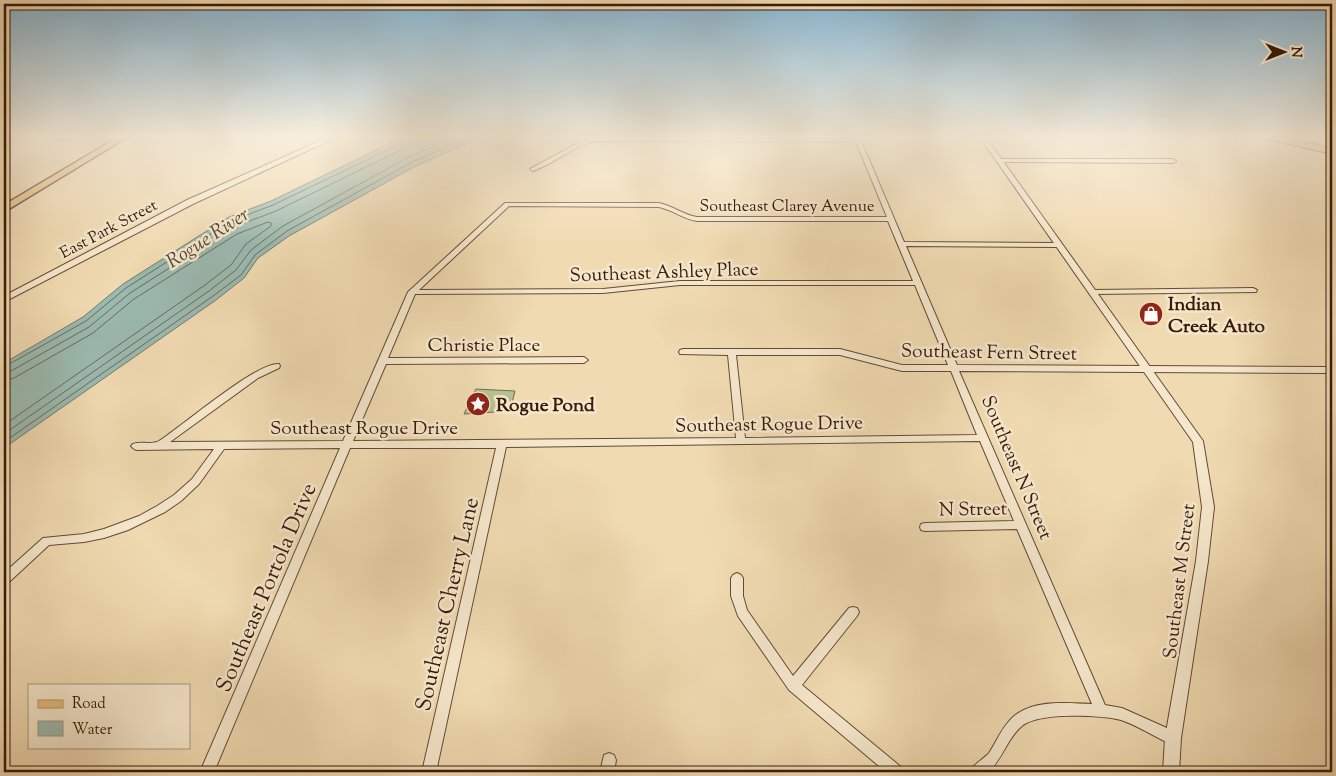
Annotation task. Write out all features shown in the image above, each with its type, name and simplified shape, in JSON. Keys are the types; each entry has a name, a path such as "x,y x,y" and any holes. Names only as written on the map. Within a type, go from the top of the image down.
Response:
{"main road":[{"path":"4,209 65,172"}],"street":[{"name":"East Park Street","path":"4,299 190,202 256,172"},
{"name":"Southeast N Street","path":"871,172 1101,710"},
{"name":"Southeast M Street","path":"1008,172 1198,441 1208,507 1202,561 1173,738"},
{"name":"Southeast Clarey Avenue","path":"412,292 507,204 659,205 674,208 685,217 697,219 891,219"},
{"path":"902,244 1060,245"},
{"name":"Southeast Ashley Place","path":"412,292 603,291 680,283 918,283"},
{"path":"1094,292 1253,290"},
{"name":"Southeast Portola Drive","path":"207,772 412,292"},
{"name":"Southeast Fern Street","path":"683,352 840,352 861,355 902,368 1324,370"},
{"path":"732,352 741,440"},
{"name":"Christie Place","path":"384,361 584,360"},
{"path":"160,446 255,376 276,366"},
{"name":"Southeast Rogue Drive","path":"136,446 983,438"},
{"name":"Southeast Cherry Lane","path":"429,772 502,444"},
{"path":"4,580 47,541 68,542 106,534 136,522 166,505 191,487 221,446"},
{"name":"N Street","path":"925,527 1021,525"},
{"path":"737,578 737,596 742,612 793,686 896,772"},
{"path":"793,686 853,612"},
{"path":"977,772 988,766 998,753 1010,729 1020,719 1048,710 1101,710 1122,714 1173,738 1171,772"}],"green space":[{"path":"476,389 515,391 510,411 464,414"}],"water":[{"name":"Rogue River","path":"330,172 405,172 289,236 258,258 244,278 216,300 4,448 4,363 83,317 123,284 229,217 271,201"}],"place":[{"name":"Indian Creek Auto","path":"1151,314"},
{"name":"Rogue Pond","path":"478,404"}]}
